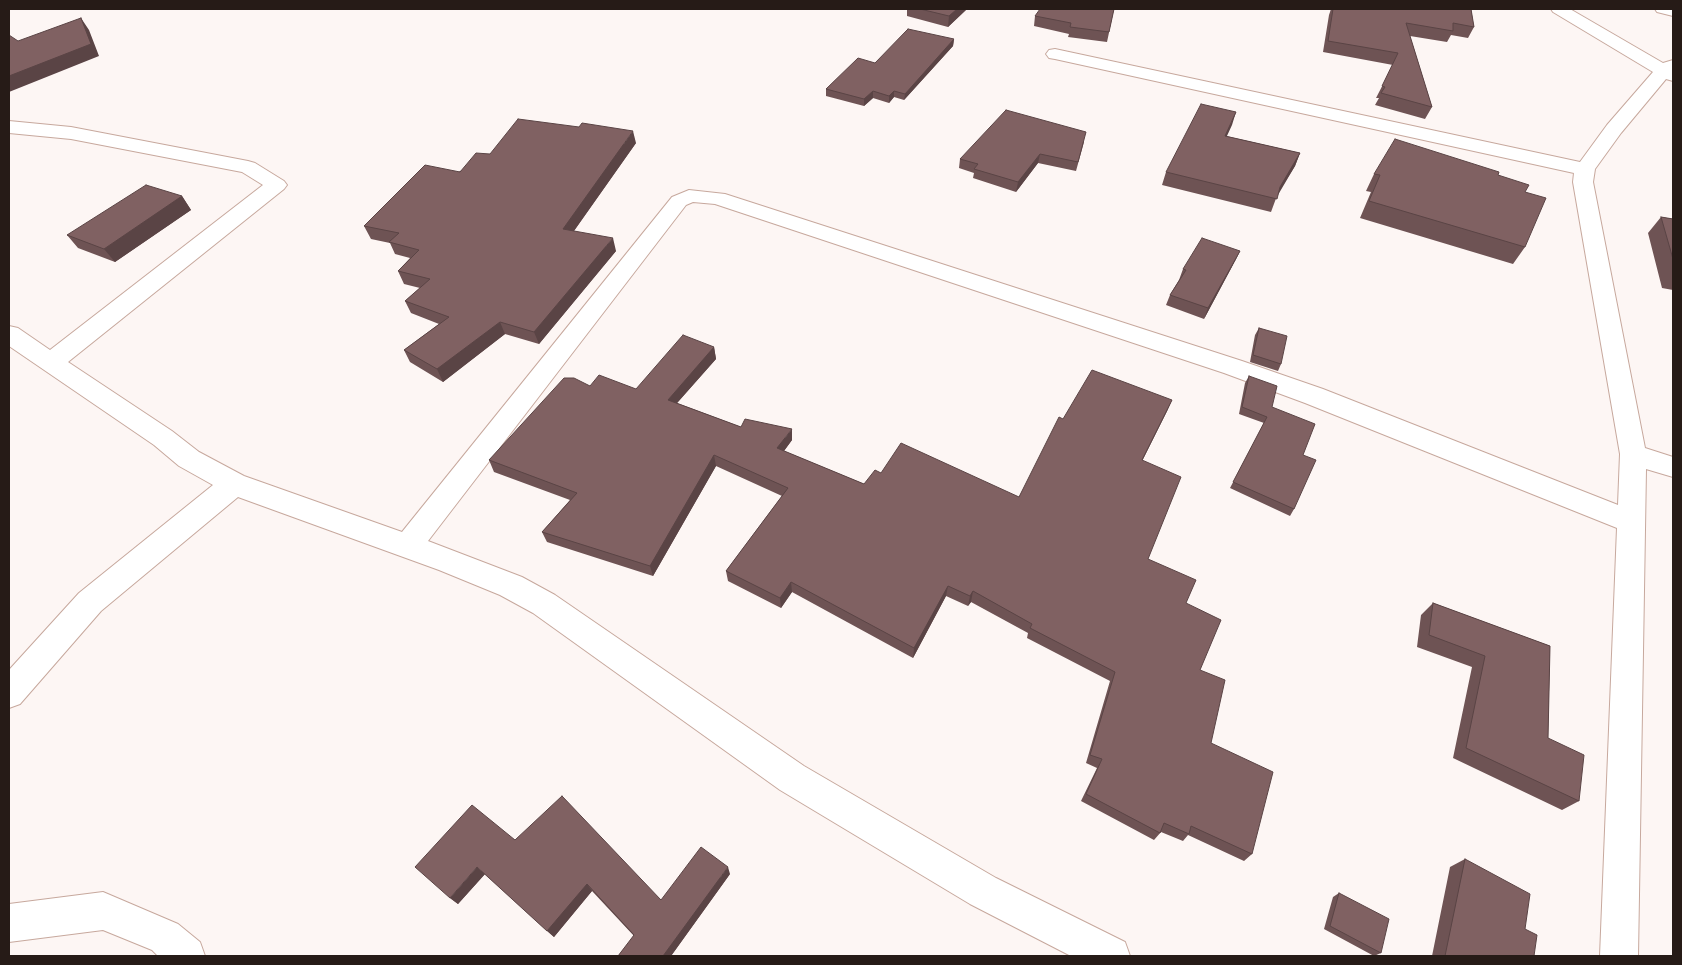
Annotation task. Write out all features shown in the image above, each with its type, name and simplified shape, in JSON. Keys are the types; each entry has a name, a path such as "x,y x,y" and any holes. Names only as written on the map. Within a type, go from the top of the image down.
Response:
{"street":[{"path":"1559,9 1670,71 1614,129 1585,169 1583,182 1633,454 1625,951"},
{"path":"1663,9 1673,11"},
{"path":"1055,54 1585,169"},
{"path":"9,127 71,133 248,167 277,185 50,363"},
{"path":"408,546 679,200 689,196 703,196 727,201 1242,370 1314,396 1631,522"},
{"path":"9,334 163,438 188,459 234,484 408,546 510,586 544,604 792,778 983,891 1111,956"},
{"path":"1633,454 1673,467"},
{"path":"9,693 90,602 234,484"},
{"path":"9,923 103,911 166,937 186,956"}],"building":[{"path":"920,9 957,9 949,16"},
{"path":"1040,9 1114,9 1109,32 1070,27 1071,23 1035,16"},
{"path":"1333,9 1471,9 1474,27 1453,23 1453,31 1406,23 1432,107 1381,93 1385,87 1382,86 1398,53 1328,41"},
{"path":"81,18 91,44 9,76 9,35 18,41"},
{"path":"908,29 954,39 905,94 894,91 889,96 873,91 864,99 826,89 858,58 875,63"},
{"path":"1201,104 1236,112 1225,136 1300,153 1280,187 1277,199 1166,172"},
{"path":"1006,110 1086,132 1078,162 1040,154 1018,182 974,169 978,164 960,159"},
{"path":"518,119 579,127 582,123 633,131 563,229 613,238 534,332 500,322 437,369 404,350 449,317 405,301 430,279 398,271 419,250 389,242 399,233 364,226 425,165 460,172 476,153 490,154"},
{"path":"1395,139 1499,172 1498,175 1529,185 1525,192 1546,198 1525,247 1369,201 1380,175 1374,174"},
{"path":"146,185 182,196 104,249 67,235"},
{"path":"1661,217 1673,219 1673,259"},
{"path":"1202,238 1240,251 1208,308 1170,295 1186,270 1183,269"},
{"path":"1259,328 1287,336 1281,364 1253,355"},
{"path":"683,335 714,347 668,400 741,427 745,419 792,429 777,448 864,484 875,470 881,473 901,443 1019,497 1059,417 1063,419 1092,370 1172,400 1142,460 1181,477 1148,559 1196,580 1186,603 1221,620 1200,670 1225,680 1211,743 1273,772 1252,854 1191,826 1189,834 1164,823 1160,833 1086,794 1102,759 1090,755 1115,672 1030,628 1032,624 973,591 970,596 948,586 914,648 791,582 780,598 726,571 788,488 714,455 650,566 542,532 577,493 489,460 564,378 574,378 590,386 599,375 636,389"},
{"path":"1249,376 1277,386 1272,407 1315,424 1303,455 1316,460 1294,509 1233,482 1267,417 1242,407"},
{"path":"1433,603 1550,646 1548,738 1584,755 1579,801 1466,748 1485,656 1429,635"},
{"path":"562,796 661,900 701,847 728,867 663,956 618,956 634,935 587,884 547,931 477,867 450,898 415,867 472,805 515,840"},
{"path":"1465,859 1530,894 1525,929 1537,935 1534,956 1445,956"},
{"path":"1339,893 1389,919 1381,953 1330,926"}]}
